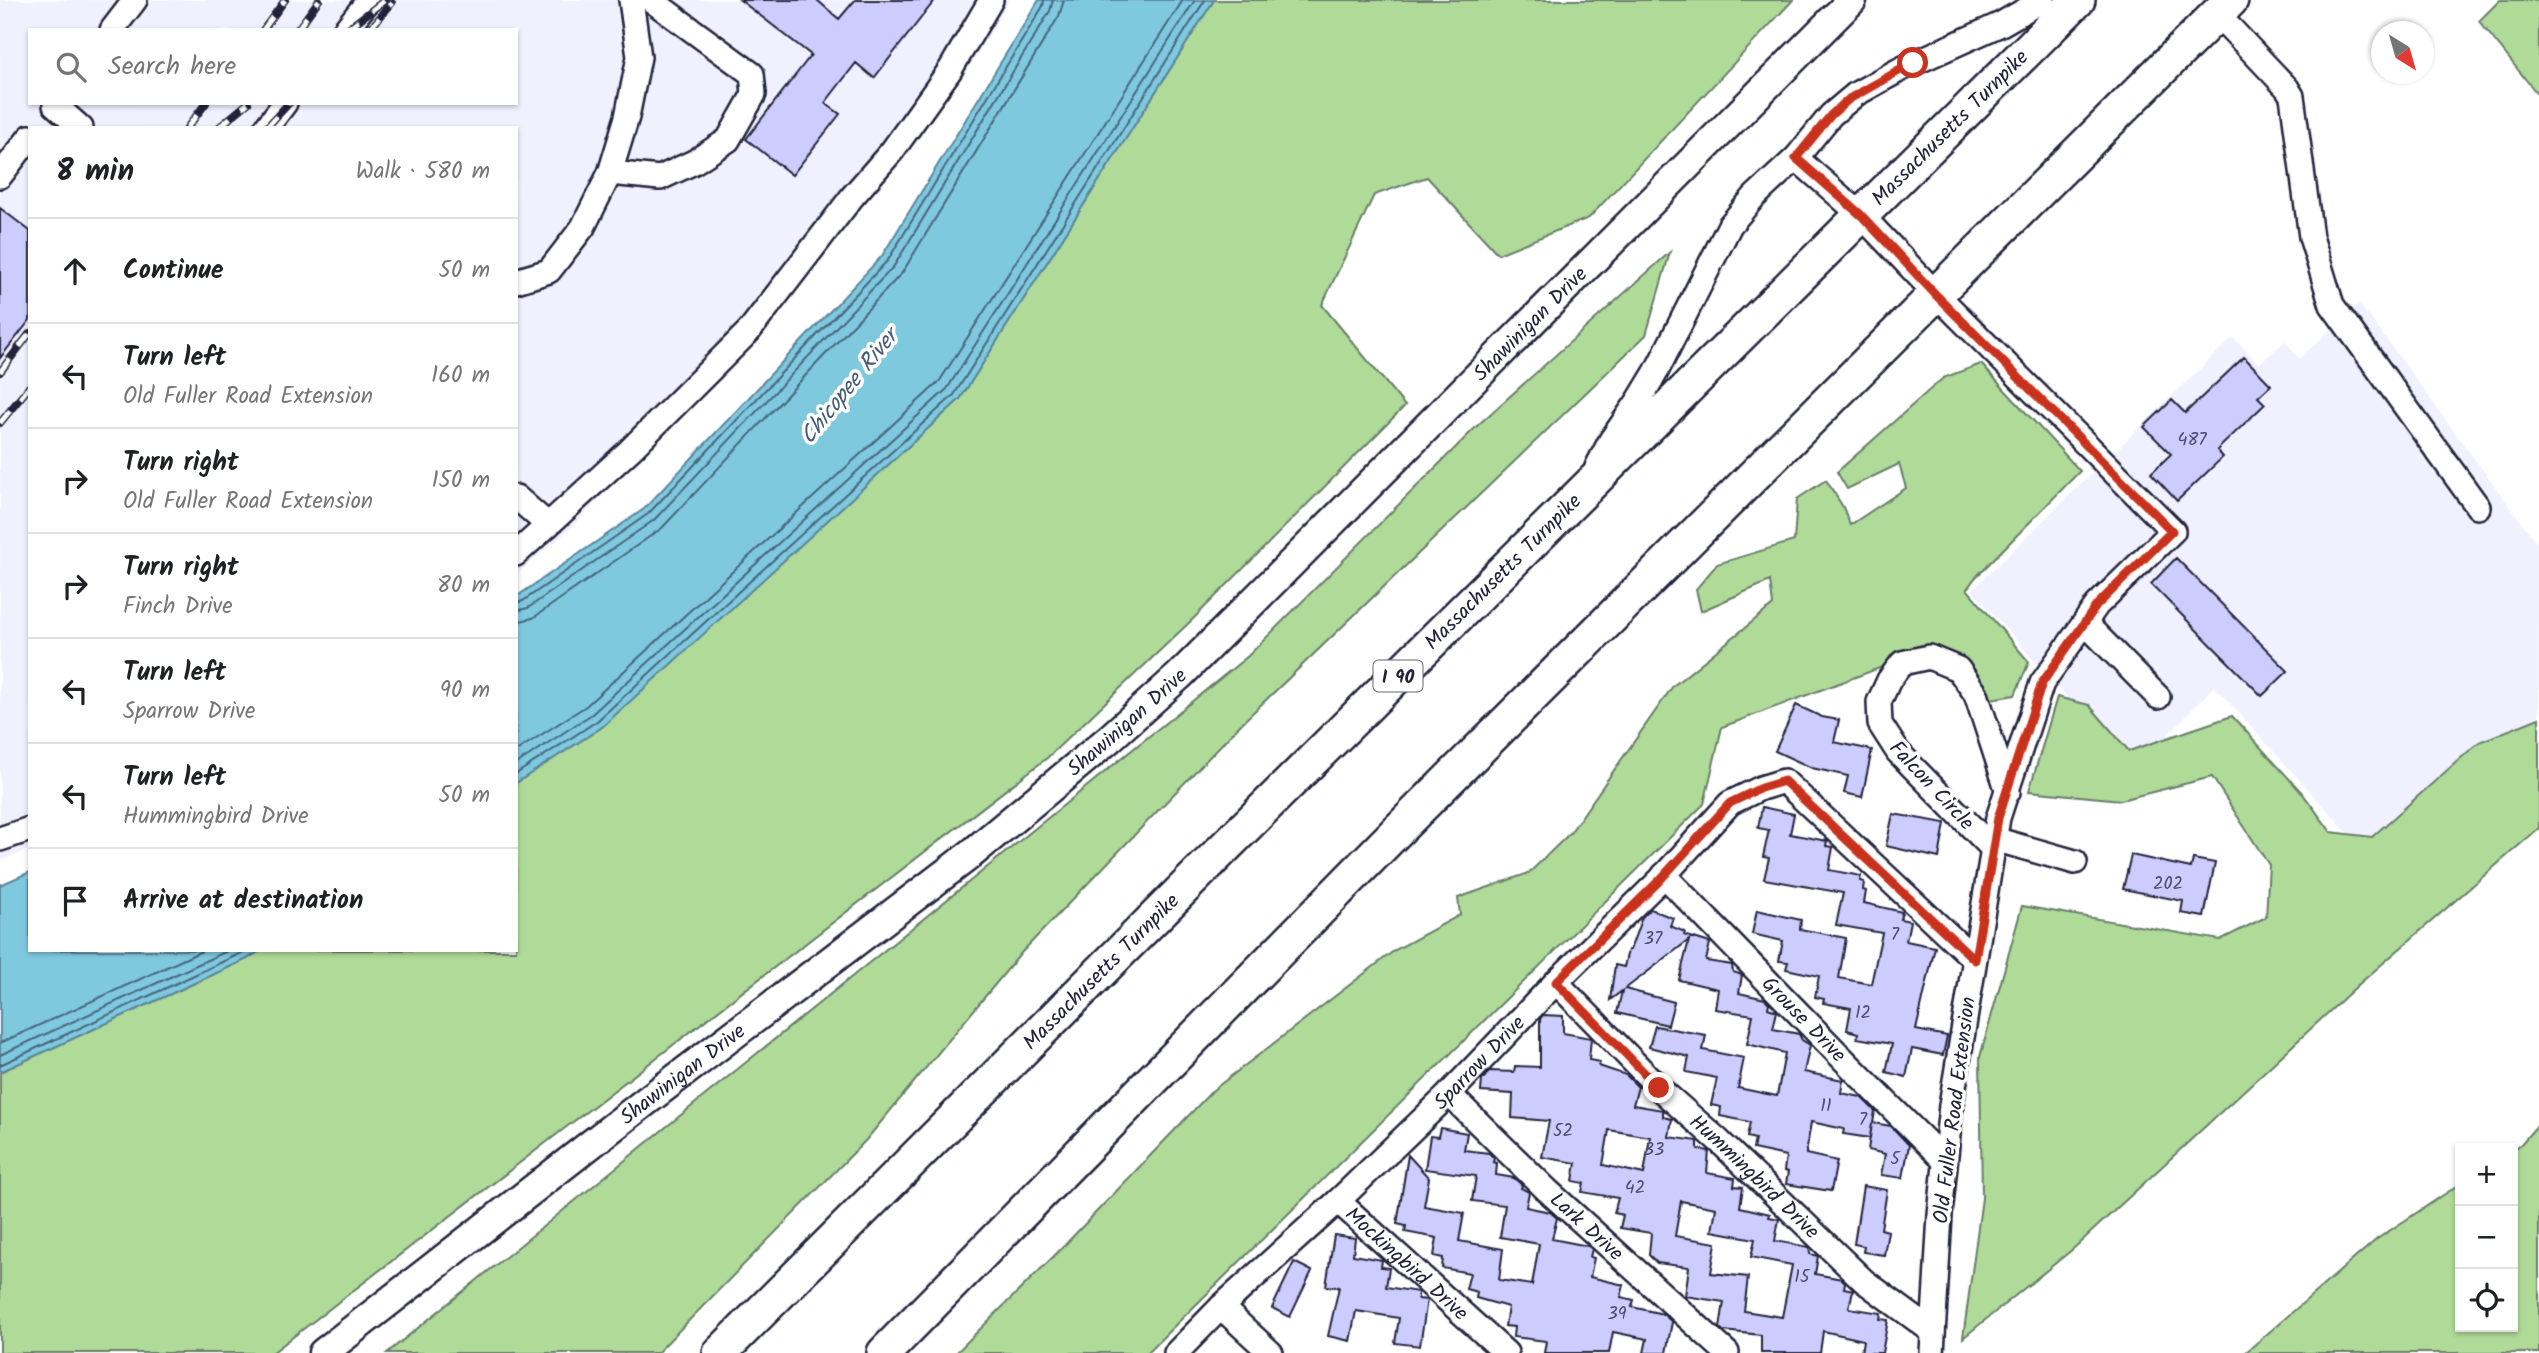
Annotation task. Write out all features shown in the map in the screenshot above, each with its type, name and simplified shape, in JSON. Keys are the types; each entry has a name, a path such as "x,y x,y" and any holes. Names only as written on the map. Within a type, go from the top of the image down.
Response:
{"highway":[{"name":"Massachusetts Turnpike","path":"720,1353 2078,0"},
{"path":"884,1353 1387,841 2224,7"}],"main road":[{"name":"Shawinigan Drive","path":"323,1353 645,1102 971,854 1119,730 1180,675 1852,0"}],"street":[{"path":"114,28 135,0"},
{"path":"347,28 369,0"},
{"path":"518,280 549,271 583,227 610,173 627,117 639,57 631,0"},
{"path":"610,173 660,178 694,162 728,140 754,94 752,74 651,0"},
{"path":"518,552 630,450 748,331 899,141 950,70 991,0"},
{"path":"1586,489 1611,440 1662,361 1730,225 1754,197 1796,158 1831,115 1856,94 1900,69 2017,17 2043,0"},
{"path":"2224,7 2292,96 2311,237 2332,304 2479,507"},
{"path":"38,126 54,105"},
{"path":"56,105 79,126"},
{"path":"268,126 283,105"},
{"path":"0,176 28,140"},
{"name":"Old Fuller Road Extension","path":"1796,158 1861,215 1936,295 2172,531 2097,605 2042,683 1998,818 1951,1105 1933,1342"},
{"path":"518,499 548,525"},
{"path":"2085,623 2158,697"},
{"name":"Falcon Circle","path":"1993,844 1898,752 1880,724 1879,702 1889,680 1902,663 1929,657 1958,669 1976,694 2008,792"},
{"name":"Sparrow Drive","path":"1176,1353 1221,1307 1449,1094 1556,982 1664,875 1730,803 1761,788 1784,781 1975,960"},
{"path":"0,839 28,830"},
{"path":"1993,844 2075,862"},
{"name":"Grouse Drive","path":"1664,875 1945,1161"},
{"name":"Hummingbird Drive","path":"1556,982 1659,1088 1719,1141 1864,1281 1933,1342"},
{"name":"Lark Drive","path":"1449,1094 1548,1191 1727,1353"},
{"name":"Mockingbird Drive","path":"1338,1200 1506,1353"},
{"path":"1221,1307 1271,1353"}],"shaded area":[{"path":"0,0 1009,0 968,70 773,320 572,527 518,573 518,126 28,126 28,850 0,861"},
{"path":"2359,303 2539,546 2539,727 2372,859 2214,686 2133,772 1972,590 2233,337 2259,364 2285,341 2299,359"}],"green space":[{"path":"1214,0 1793,0 1589,218 1498,254 1427,177 1374,195 1322,305 1405,406 1193,619 1047,758 272,1353 0,1353 0,1072 258,952 518,952 518,782 602,727 960,399"},
{"path":"2500,0 2539,0 2539,96 2479,21"},
{"path":"1670,252 1646,335 1243,722 1022,952 866,1140 657,1353 387,1353 1248,656 1478,425"},
{"path":"1981,364 2080,471 1967,589 2029,662 2015,695 1985,700 1933,648 1722,727 1704,804 1147,1353 956,1353 1059,1251 1213,1090 1395,950 1460,915 1458,898 1529,873 1570,833 1673,686 1773,605 1770,581 1701,611 1696,589 1717,564 1794,541 1797,499 1826,480 1843,507 1850,525 1906,488 1899,464 1847,489 1837,472 1943,378"},
{"path":"2057,697 2089,705 2129,751 2232,716 2303,794 2331,832 2372,837 2479,742 2539,718 2539,828 2358,985 2073,1249 1963,1338 1982,1198 1980,1057 2022,906 2220,940 2266,917 2269,865 2212,777 2121,800 2029,791"},
{"path":"2539,1123 2539,1353 2245,1353 2377,1239 2455,1187 2455,1332 2518,1332 2518,1146"}],"water":[{"name":"Chicopee River","path":"1039,0 1214,0 960,399 602,727 518,782 518,596 644,509 882,256"},
{"path":"28,873 28,952 258,952 0,1072 0,885"}],"building":[{"path":"740,0 817,0 839,19 855,0 935,0 874,78 856,63 825,103 840,114 792,175 746,139 811,55"},
{"path":"0,208 28,229 28,323 0,358"},
{"path":"2244,357 2271,385 2258,397 2265,404 2217,450 2223,457 2177,501 2151,473 2171,454 2144,427 2172,400 2185,413"},
{"path":"2176,558 2288,671 2262,696 2151,584"},
{"path":"1796,705 1822,717 1839,720 1834,742 1872,750 1862,797 1844,793 1848,776 1812,768 1775,751"},
{"path":"1762,807 1794,814 1790,834 1827,841 1826,846 1833,847 1829,870 1861,876 1860,881 1864,882 1863,890 1866,891 1864,903 1902,912 1900,919 1910,921 1906,941 1935,947 1916,1030 1947,1036 1943,1055 1912,1049 1906,1077 1886,1072 1892,1044 1857,1038 1858,1033 1847,1030 1851,1008 1823,1003 1824,999 1815,997 1819,976 1786,969 1788,962 1779,961 1783,941 1752,934 1757,910 1801,920 1800,929 1846,938 1839,978 1871,984 1882,933 1836,925 1843,893 1764,879 1769,858 1763,857 1769,830 1758,828"},
{"path":"1893,814 1945,823 1939,858 1886,846"},
{"path":"2131,855 2191,868 2193,859 2215,863 2204,917 2181,913 2183,901 2123,889"},
{"path":"1650,909 1673,918 1670,926 1685,932 1684,935 1710,943 1706,961 1732,965 1733,972 1742,975 1739,993 1765,999 1769,1003 1768,1008 1777,1011 1773,1029 1799,1034 1802,1040 1810,1045 1804,1072 1843,1080 1841,1093 1861,1097 1875,1111 1873,1123 1891,1126 1909,1145 1903,1178 1881,1175 1885,1154 1868,1150 1870,1138 1843,1134 1844,1129 1811,1122 1806,1154 1837,1161 1831,1191 1786,1184 1786,1156 1753,1149 1755,1139 1747,1137 1750,1122 1720,1116 1721,1107 1711,1105 1717,1078 1686,1072 1689,1057 1649,1047 1655,1026 1706,1035 1703,1050 1744,1058 1738,1088 1777,1096 1785,1053 1747,1044 1753,1015 1715,1009 1718,989 1679,980 1689,940 1625,989 1674,1002 1668,1025 1617,1013 1622,991 1610,1000 1615,965 1624,967 1642,917"},
{"path":"1543,1015 1563,1016 1563,1033 1591,1038 1589,1060 1600,1062 1599,1066 1626,1075 1638,1087 1633,1105 1663,1110 1663,1117 1672,1119 1669,1137 1698,1141 1698,1149 1709,1151 1707,1173 1735,1178 1734,1186 1743,1187 1740,1207 1770,1214 1769,1217 1779,1219 1775,1241 1809,1247 1810,1254 1818,1256 1815,1274 1842,1279 1845,1282 1844,1288 1853,1290 1849,1308 1881,1313 1880,1319 1888,1320 1882,1353 1861,1353 1863,1340 1823,1331 1820,1353 1761,1353 1761,1335 1723,1331 1720,1328 1724,1302 1685,1296 1689,1267 1657,1263 1649,1255 1651,1233 1620,1228 1623,1215 1614,1213 1618,1198 1582,1192 1584,1183 1573,1181 1576,1163 1542,1157 1549,1121 1512,1118 1513,1094 1481,1092 1482,1080 1490,1071 1514,1072 1515,1066 1540,1067 1540,1019","holes":["1609,1130 1650,1137 1644,1174 1603,1165","1681,1201 1716,1208 1712,1231 1755,1239 1751,1257 1792,1265 1782,1317 1744,1311 1748,1277 1711,1273 1716,1243 1675,1236"]},
{"path":"1440,1128 1467,1133 1464,1150 1489,1153 1494,1158 1493,1162 1497,1163 1496,1175 1514,1178 1522,1185 1521,1188 1529,1192 1526,1207 1550,1212 1557,1218 1552,1239 1592,1249 1590,1257 1594,1258 1590,1277 1624,1285 1621,1297 1634,1300 1632,1307 1663,1314 1672,1322 1666,1353 1644,1353 1647,1339 1613,1332 1609,1353 1544,1353 1546,1341 1513,1337 1514,1327 1505,1326 1508,1307 1476,1298 1477,1292 1466,1289 1470,1273 1442,1268 1443,1258 1434,1256 1437,1238 1405,1232 1406,1226 1397,1224 1408,1155 1429,1178 1424,1206 1464,1213 1459,1241 1503,1249 1499,1280 1532,1285 1539,1244 1500,1237 1505,1205 1472,1201 1476,1176 1425,1169 1430,1136 1438,1137"},
{"path":"1863,1186 1887,1190 1881,1229 1888,1231 1884,1255 1863,1252 1864,1246 1854,1244"},
{"path":"1334,1235 1355,1238 1353,1255 1382,1260 1381,1267 1389,1268 1386,1287 1418,1292 1418,1299 1427,1300 1420,1346 1395,1343 1399,1318 1356,1311 1350,1341 1328,1336 1339,1287 1326,1286"},
{"path":"1294,1262 1312,1271 1290,1317 1272,1308"}],"railway":[{"path":"264,28 285,0"},
{"path":"298,28 319,0"},
{"path":"349,28 385,0"},
{"path":"371,28 392,3"},
{"path":"189,126 204,105"},
{"path":"220,126 246,105"},
{"path":"268,126 287,105"},
{"path":"0,372 28,336"},
{"path":"0,423 28,388"}],"route":[{"path":"1659,1088 1556,982 1660,880 1730,803 1761,788 1784,781 1975,960 1998,818 2042,683 2097,605 2172,531 1936,295 1861,215 1796,158 1831,115 1849,99 1913,63"}]}
